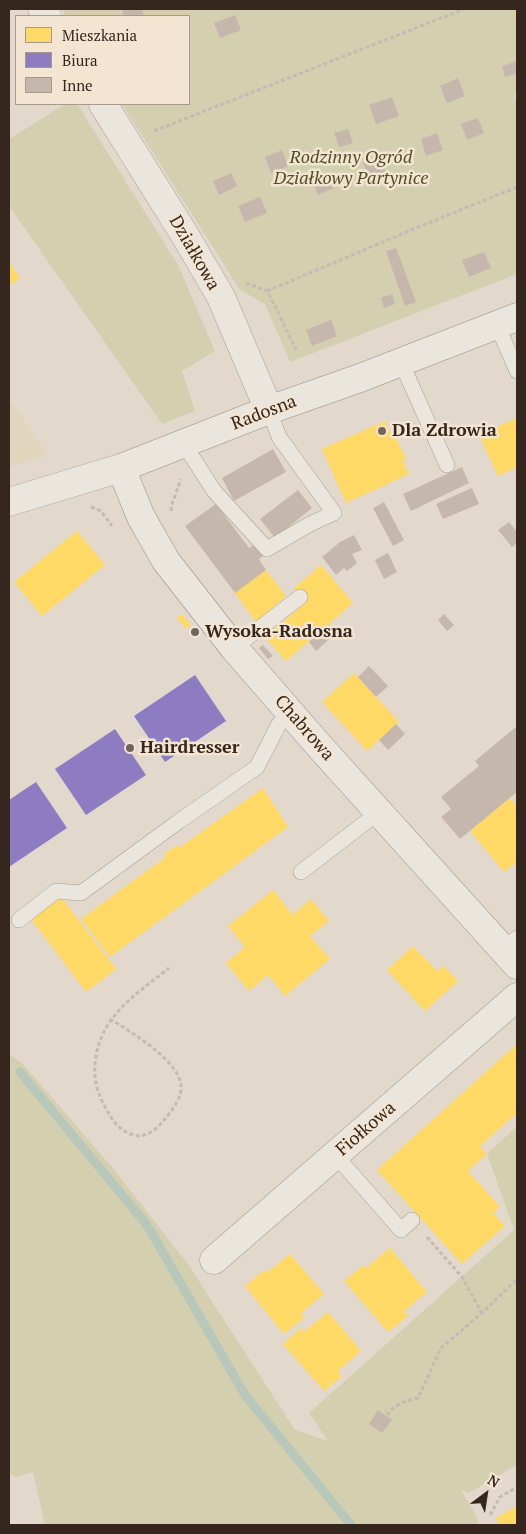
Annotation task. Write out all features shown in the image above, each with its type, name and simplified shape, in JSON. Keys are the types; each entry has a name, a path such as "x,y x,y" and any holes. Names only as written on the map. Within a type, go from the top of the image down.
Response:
{"street":[{"name":"Działkowa","path":"104,105 186,237 221,298 269,410"},
{"name":"Radosna","path":"9,502 121,468 269,410 507,321"},
{"name":"Chabrowa","path":"121,468 141,517 166,561 234,648 379,812 512,951"},
{"name":"Fiołkowa","path":"214,1260 517,997"}],"lane":[{"path":"507,321 517,371"},
{"path":"401,362 446,465"},
{"path":"184,444 214,491 267,549 310,524 334,513 278,437 269,410"},
{"path":"234,648 300,596"},
{"path":"19,920 56,891 81,894 178,822 257,768 279,724 291,713"},
{"path":"300,872 379,812"},
{"path":"336,1156 401,1230 412,1220"}],"path":[{"path":"154,130 464,9"},
{"path":"266,291 517,188"},
{"path":"110,1019 157,1050 175,1072 181,1084 180,1095 169,1113 153,1131 147,1134 133,1134 118,1126 106,1108 96,1084 94,1070 97,1051 110,1019 121,1007 169,968"},
{"path":"462,1277 482,1313"},
{"path":"387,1414 392,1408 418,1398 441,1348 482,1313 517,1279"},
{"path":"490,1515 500,1497 517,1487"}],"shaded area":[{"path":"9,399 48,455 9,467"}],"green space":[{"name":"Rodzinny Ogród Działkowy Partynice","path":"62,9 517,9 517,93 514,95 517,106 517,274 290,362 265,304 240,290 123,105 190,105 190,15 65,15"},
{"path":"63,105 78,105 178,265 215,351 182,371 195,411 162,424 9,206 9,139"},
{"path":"9,1054 23,1064 111,1166 188,1264 295,1430 328,1441 309,1413 514,1230 487,1154 517,1126 517,1465 469,1493 461,1490 477,1517 479,1525 45,1525 33,1472 16,1477 9,1473"}],"building: Mieszkania":[{"path":"9,262 20,278 9,286"},
{"path":"517,418 517,467 498,476 479,435"},
{"path":"385,421 391,434 393,432 406,459 403,461 409,474 346,503 322,449"},
{"path":"77,531 105,565 42,616 14,582"},
{"path":"321,565 353,603 286,661 265,637 306,602 294,588"},
{"path":"266,570 286,596 256,622 235,593"},
{"path":"182,614 191,625 186,629 177,618"},
{"path":"354,673 399,722 367,751 322,702"},
{"path":"263,788 288,827 110,957 81,919 166,857 164,854 177,845 179,848"},
{"path":"510,798 517,807 517,862 504,872 470,831"},
{"path":"273,890 293,915 311,899 329,921 310,936 330,959 285,996 268,975 249,991 226,963 245,947 228,926"},
{"path":"61,897 116,969 86,992 31,919"},
{"path":"413,946 437,971 444,966 458,981 425,1011 387,970"},
{"path":"517,1044 517,1113 480,1146 487,1154 468,1171 500,1207 493,1213 505,1226 462,1264 377,1170"},
{"path":"390,1248 427,1292 404,1311 408,1316 388,1332 344,1281 364,1265 366,1268"},
{"path":"290,1254 324,1294 301,1313 304,1318 284,1334 245,1286 264,1270 267,1273"},
{"path":"328,1312 361,1351 338,1371 342,1376 324,1391 283,1344 301,1328 304,1332"},
{"path":"517,1506 517,1525 500,1525 496,1518"}],"building: Biura":[{"path":"195,675 226,721 165,762 134,716"},
{"path":"115,729 146,775 86,815 55,769"},
{"path":"36,782 67,828 9,867 9,800"}],"building: Inne":[{"path":"121,9 142,9 144,14 142,15 124,15"},
{"path":"235,15 241,30 220,38 214,23"},
{"path":"517,61 517,73 505,77 502,66"},
{"path":"458,78 465,96 447,103 440,86"},
{"path":"392,97 399,116 376,124 369,105"},
{"path":"478,118 484,133 467,140 461,124"},
{"path":"348,129 353,143 339,147 334,133"},
{"path":"437,133 443,150 426,156 421,139"},
{"path":"282,150 288,166 271,173 265,157"},
{"path":"380,157 386,173 369,179 363,162"},
{"path":"231,173 237,186 219,195 213,181"},
{"path":"327,173 334,188 318,195 312,179"},
{"path":"260,197 267,213 245,222 238,206"},
{"path":"396,248 416,302 405,306 386,251"},
{"path":"484,252 491,268 469,277 462,260"},
{"path":"392,294 395,304 384,308 381,298"},
{"path":"331,320 337,336 312,346 306,330"},
{"path":"273,449 286,472 234,501 222,478"},
{"path":"462,467 469,483 411,511 403,494"},
{"path":"472,488 479,504 443,519 436,504"},
{"path":"298,490 312,508 275,538 260,519"},
{"path":"384,502 404,540 393,546 373,508"},
{"path":"216,504 249,548 255,544 264,555 259,559 266,570 235,593 185,526"},
{"path":"509,522 517,532 517,543 512,547 498,530"},
{"path":"354,535 362,550 352,554 357,563 347,571 344,568 336,575 322,557 340,542"},
{"path":"388,553 397,572 384,579 375,560"},
{"path":"444,614 454,625 447,631 438,620"},
{"path":"329,625 336,633 316,651 309,642"},
{"path":"263,645 273,656 268,659 259,648"},
{"path":"369,666 388,686 376,697 358,677"},
{"path":"396,724 405,734 388,750 379,740"},
{"path":"517,726 517,792 460,839 441,817 451,809 441,797 479,766 475,761"},
{"path":"378,1410 392,1420 382,1433 369,1424"}],"waterway":[{"path":"20,1072 147,1225 245,1395 351,1525"}],"place":[{"name":"Dla Zdrowia","path":"382,431"},
{"name":"Wysoka-Radosna","path":"195,632"},
{"name":"Hairdresser","path":"130,748"}]}
